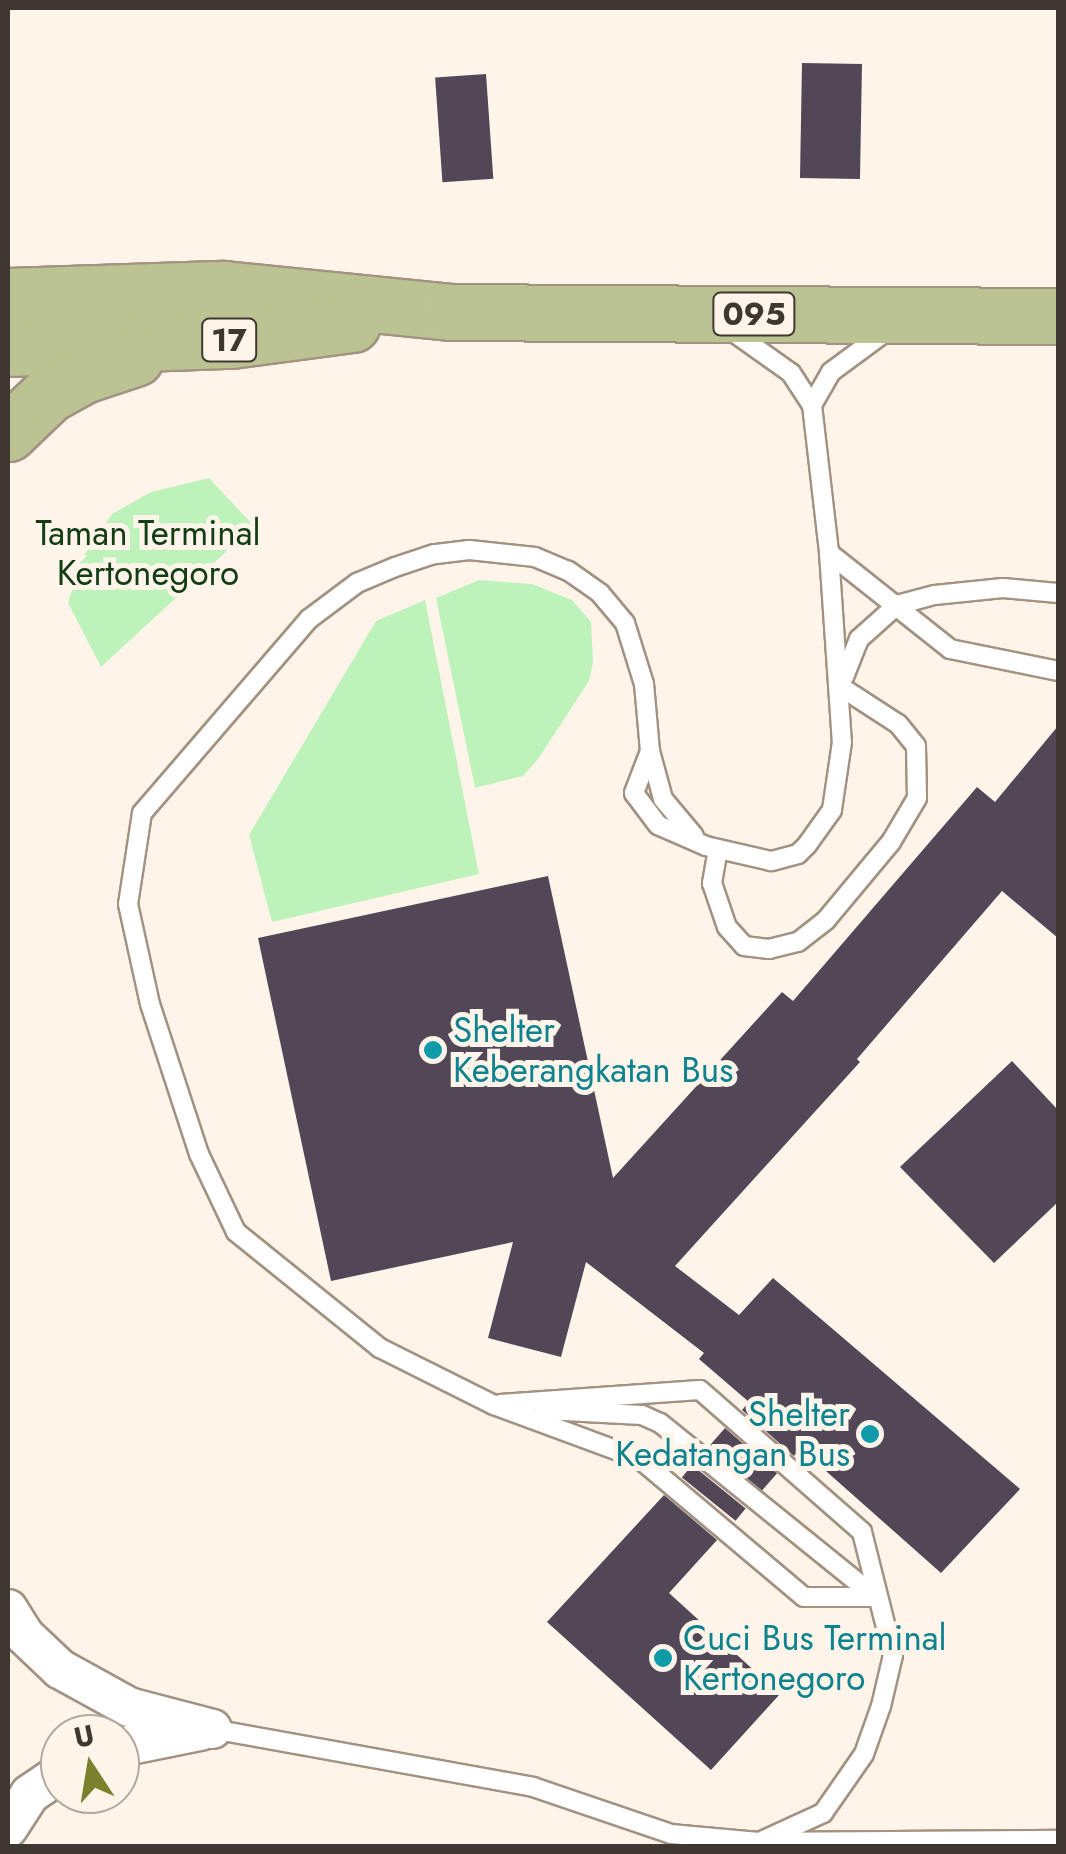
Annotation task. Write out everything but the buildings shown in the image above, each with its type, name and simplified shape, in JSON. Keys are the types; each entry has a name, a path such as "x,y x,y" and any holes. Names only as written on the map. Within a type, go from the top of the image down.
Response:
{"main road":[{"name":"095","path":"8,296 224,290 450,312 1058,316"},
{"name":"17","path":"8,348 231,340 450,312"},
{"path":"8,433 49,394 83,375 150,354 231,340"}],"street":[{"path":"8,1608 24,1635 60,1668 124,1704 212,1729"},
{"path":"140,1742 212,1729"},
{"path":"8,1828 30,1794 40,1787"}],"lane":[{"path":"705,314 791,373 812,405 823,482 841,687 839,781 832,810 798,854 771,861 712,848 658,826 646,814 634,793 650,750 636,651 624,622 600,592 568,571 535,557 502,551 434,554 357,584 309,619 142,812 128,904 150,1004 199,1154 236,1232 380,1348 494,1405 640,1459 804,1597 876,1596"},
{"path":"812,405 832,372 910,315"},
{"path":"829,552 950,649 1058,670"},
{"path":"841,687 860,639 897,605 935,595 1003,588 1058,593"},
{"path":"712,848 712,882 727,927 744,946 769,949 798,942 826,920 891,842 918,798 916,746 898,724 841,687"},
{"path":"494,1405 700,1390 862,1532 893,1655 864,1754 823,1813 758,1842"},
{"path":"494,1405 642,1416 660,1423 876,1596"},
{"path":"212,1729 534,1787 671,1834 758,1842 1058,1840"}],"green space":[{"name":"Taman Terminal Kertonegoro","path":"209,478 254,526 101,667 68,603 81,560 112,514 151,492"},
{"path":"479,580 532,584 572,600 591,622 593,662 589,681 523,776 475,788 436,598"},
{"path":"425,600 479,874 272,922 249,835 376,621"}],"place":[{"name":"Shelter Keberangkatan Bus","path":"433,1050"},
{"name":"Shelter Kedatangan Bus","path":"870,1434"},
{"name":"Cuci Bus Terminal Kertonegoro","path":"663,1658"}]}
